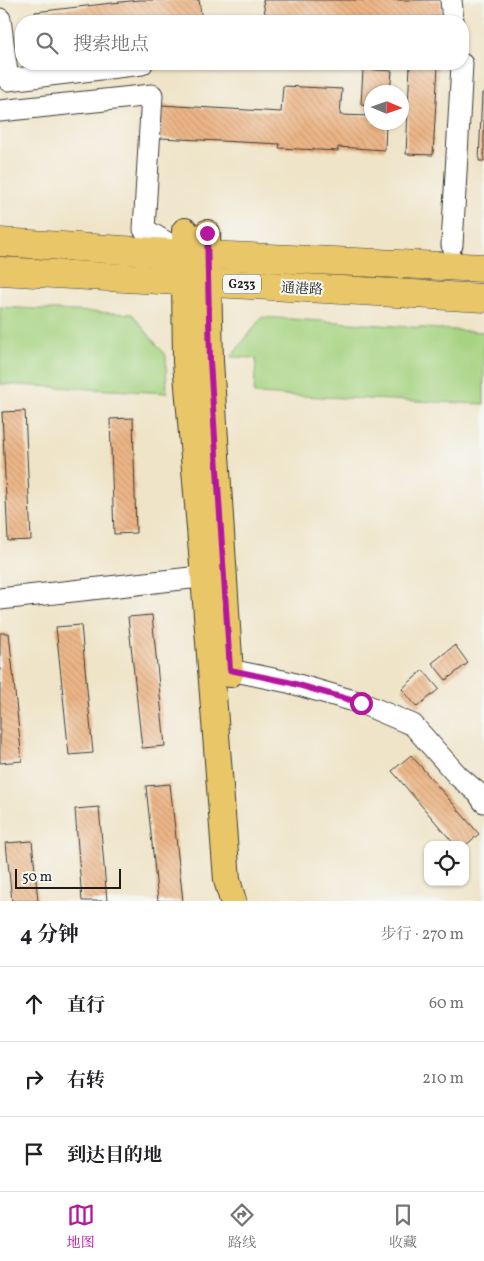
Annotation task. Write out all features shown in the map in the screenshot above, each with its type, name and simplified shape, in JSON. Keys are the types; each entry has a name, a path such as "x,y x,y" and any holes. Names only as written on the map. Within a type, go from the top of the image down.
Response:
{"highway":[{"name":"通港路","path":"0,242 196,243 484,268"},
{"name":"通港路","path":"0,271 484,298"}],"main road":[{"path":"196,243 196,282 186,362 214,575 230,670 244,877 250,901"},
{"path":"214,575 227,880 233,901"}],"street":[{"path":"451,0 452,15"},
{"path":"0,19 8,80 92,70"},
{"path":"452,245 462,70"},
{"path":"0,111 152,95 144,229 196,243"},
{"path":"0,600 214,575"},
{"path":"230,670 288,682 361,703 413,725 458,776 478,792 484,802"}],"green space":[{"path":"0,307 132,314 166,356 167,393 0,384"},
{"path":"262,317 484,332 484,404 254,394 256,358 231,357"}],"building":[{"path":"138,0 199,0 201,15 35,15 35,12"},
{"path":"263,0 441,0 443,15 265,15"},
{"path":"363,70 392,71 391,85 364,85 364,105 361,105"},
{"path":"410,70 438,70 433,155 406,154 407,130 409,130"},
{"path":"283,86 342,89 340,115 364,116 364,130 386,130 385,150 338,147 338,151 279,148 280,144 160,138 161,105 281,112"},
{"path":"482,93 484,93 484,161 479,161"},
{"path":"25,411 31,540 8,541 2,412"},
{"path":"133,418 136,533 114,534 110,419"},
{"path":"152,615 165,746 142,748 128,617"},
{"path":"81,625 93,753 69,755 56,627"},
{"path":"0,633 9,633 22,761 0,763"},
{"path":"455,645 468,663 446,680 432,663"},
{"path":"423,670 439,689 417,707 402,689"},
{"path":"411,755 479,834 469,842 452,841 392,771"},
{"path":"170,784 183,901 158,901 146,786"},
{"path":"99,807 107,901 82,901 75,809"},
{"path":"32,841 38,901 12,901 6,843"}],"route":[{"path":"207,233 210,361 230,670 288,682 361,703"}]}
